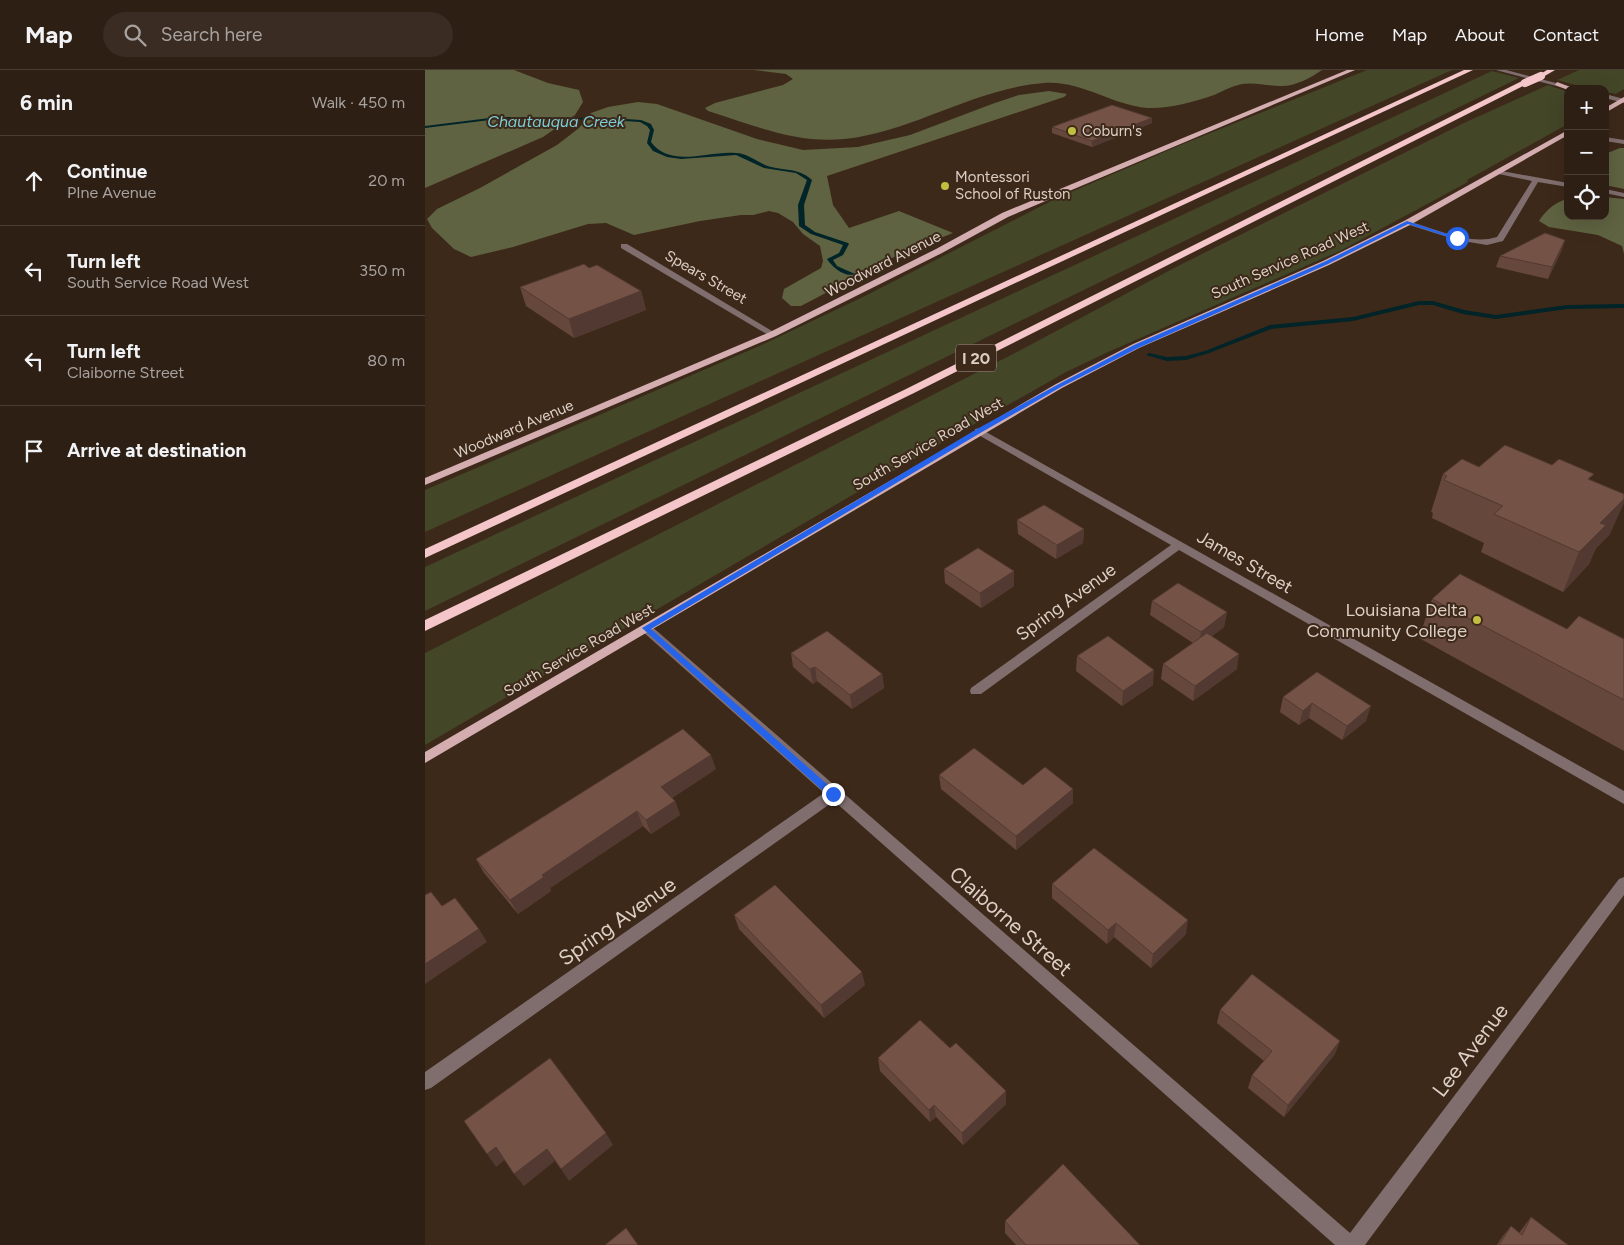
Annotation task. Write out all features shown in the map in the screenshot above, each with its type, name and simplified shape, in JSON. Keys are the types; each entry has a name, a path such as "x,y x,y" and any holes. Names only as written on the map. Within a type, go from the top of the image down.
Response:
{"highway":[{"path":"425,554 1470,70"},
{"name":"I 20","path":"425,626 918,387 1552,70"}],"main road":[{"name":"Woodward Avenue","path":"425,482 773,334 939,251 1005,215 1352,70"},
{"path":"1557,84 1564,86"},
{"path":"1609,109 1623,100"},
{"name":"South Service Road West","path":"425,758 979,431 1059,386 1136,346 1326,263 1407,222 1564,135"}],"street":[{"path":"1499,70 1564,86"},
{"path":"1609,97 1623,100"},
{"path":"1609,140 1624,142"},
{"path":"1496,172 1564,184"},
{"path":"1407,222 1457,238 1487,243 1494,241 1500,239 1536,180"},
{"path":"1609,193 1624,195"},
{"name":"Spears Street","path":"624,246 773,334"},
{"name":"James Street","path":"979,431 1624,798"},
{"name":"Spring Avenue","path":"976,691 1179,545"},
{"name":"Claiborne Street","path":"646,628 1349,1245"},
{"name":"Spring Avenue","path":"425,1082 833,794"},
{"name":"Lee Avenue","path":"1353,1245 1624,883"}],"green space":[{"path":"425,70 514,70 548,83 579,90 583,102 575,115 543,137 425,188"},
{"path":"754,70 1322,70 1307,79 1291,85 1242,84 1198,100 1155,108 1134,106 1070,85 1044,83 993,93 919,120 869,135 826,140 809,139 775,132 708,111 705,108 715,103 783,85 793,79 786,74"},
{"path":"1367,70 1452,70 425,532 425,490 757,347 863,297 1055,199 1183,144"},
{"path":"1579,70 1624,70 1624,89 1616,94 1609,93 1609,85 1575,85 1557,80"},
{"path":"1492,71 1519,78 425,611 425,567"},
{"path":"1548,85 1564,91 1564,126 1467,180 1468,182 1340,251 1066,372 425,745 425,653 1013,354 1176,267 1466,122"},
{"path":"1049,91 1067,94 1064,97 827,176 833,205 849,228 899,211 953,233 896,256 801,306 791,306 782,298 784,289 821,268 823,261 820,246 803,234 793,222 778,213 769,211 753,215 700,221 634,235 606,223 588,224 513,247 471,257 454,249 432,228 427,219 437,209 480,188 557,145 579,128 591,113 608,107 638,102 657,104 757,139 803,150 858,147 910,135 1019,95"},
{"path":"1624,148 1624,189 1609,186 1609,152"},
{"path":"1609,197 1624,199 1624,254 1622,246 1598,235 1549,227 1539,221 1551,207 1564,200 1564,220 1609,220"}],"building":[{"path":"1112,105 1152,118 1092,141 1052,127"},
{"path":"1545,233 1565,240 1552,267 1500,256"},
{"path":"584,264 589,268 597,265 641,291 569,319 520,287"},
{"path":"1505,445 1552,465 1559,459 1594,474 1588,479 1624,494 1624,499 1600,523 1606,525 1579,552 1494,514 1503,506 1444,480 1447,476 1443,474 1462,459 1479,467"},
{"path":"1044,505 1084,529 1057,545 1017,520"},
{"path":"978,548 1014,571 980,593 944,569"},
{"path":"1460,574 1567,629 1579,616 1624,639 1624,700 1432,599"},
{"path":"1178,583 1227,612 1201,632 1152,601"},
{"path":"827,631 882,674 850,695 815,667 810,669 791,653"},
{"path":"1207,633 1239,654 1195,686 1163,664"},
{"path":"1108,636 1154,670 1123,691 1077,656"},
{"path":"1317,672 1371,706 1347,726 1312,703 1303,711 1283,697"},
{"path":"683,729 711,755 661,787 675,801 646,820 637,811 542,875 544,877 510,900 476,859"},
{"path":"974,748 1023,785 1045,767 1073,789 1016,836 939,775"},
{"path":"1094,848 1188,920 1153,954 1116,923 1108,930 1052,884"},
{"path":"775,885 862,972 821,1005 734,915"},
{"path":"431,892 442,906 455,898 479,929 425,964 425,895"},
{"path":"1252,974 1340,1041 1288,1105 1252,1075 1272,1051 1220,1010"},
{"path":"920,1020 950,1048 956,1043 1006,1091 962,1133 934,1105 929,1110 878,1058"},
{"path":"550,1058 606,1133 561,1169 547,1149 514,1174 496,1147 487,1154 464,1121"},
{"path":"1063,1164 1140,1245 1026,1245 1005,1221"},
{"path":"1531,1217 1568,1245 1499,1245 1511,1226 1522,1235"},
{"path":"626,1228 638,1245 605,1245"}],"waterway":[{"name":"Chautauqua Creek","path":"425,127 498,118 641,121 649,125 652,130 649,142 655,150 667,156 681,158 737,154 766,167 797,172 810,180 801,205 802,226 813,233 846,244 841,254 830,259 835,267 852,274"},
{"name":"Chautauqua Creek","path":"1149,355 1167,359 1186,358 1207,352 1270,327 1353,319 1419,303 1433,303 1463,312 1496,317 1567,307 1624,306"}],"place":[{"name":"Coburn's","path":"1072,131"},
{"name":"Montessori School of Ruston","path":"945,186"},
{"name":"Louisiana Delta Community College","path":"1477,620"}],"route":[{"path":"833,794 646,628 979,431 1136,346 1326,263 1407,222 1457,238"}]}
